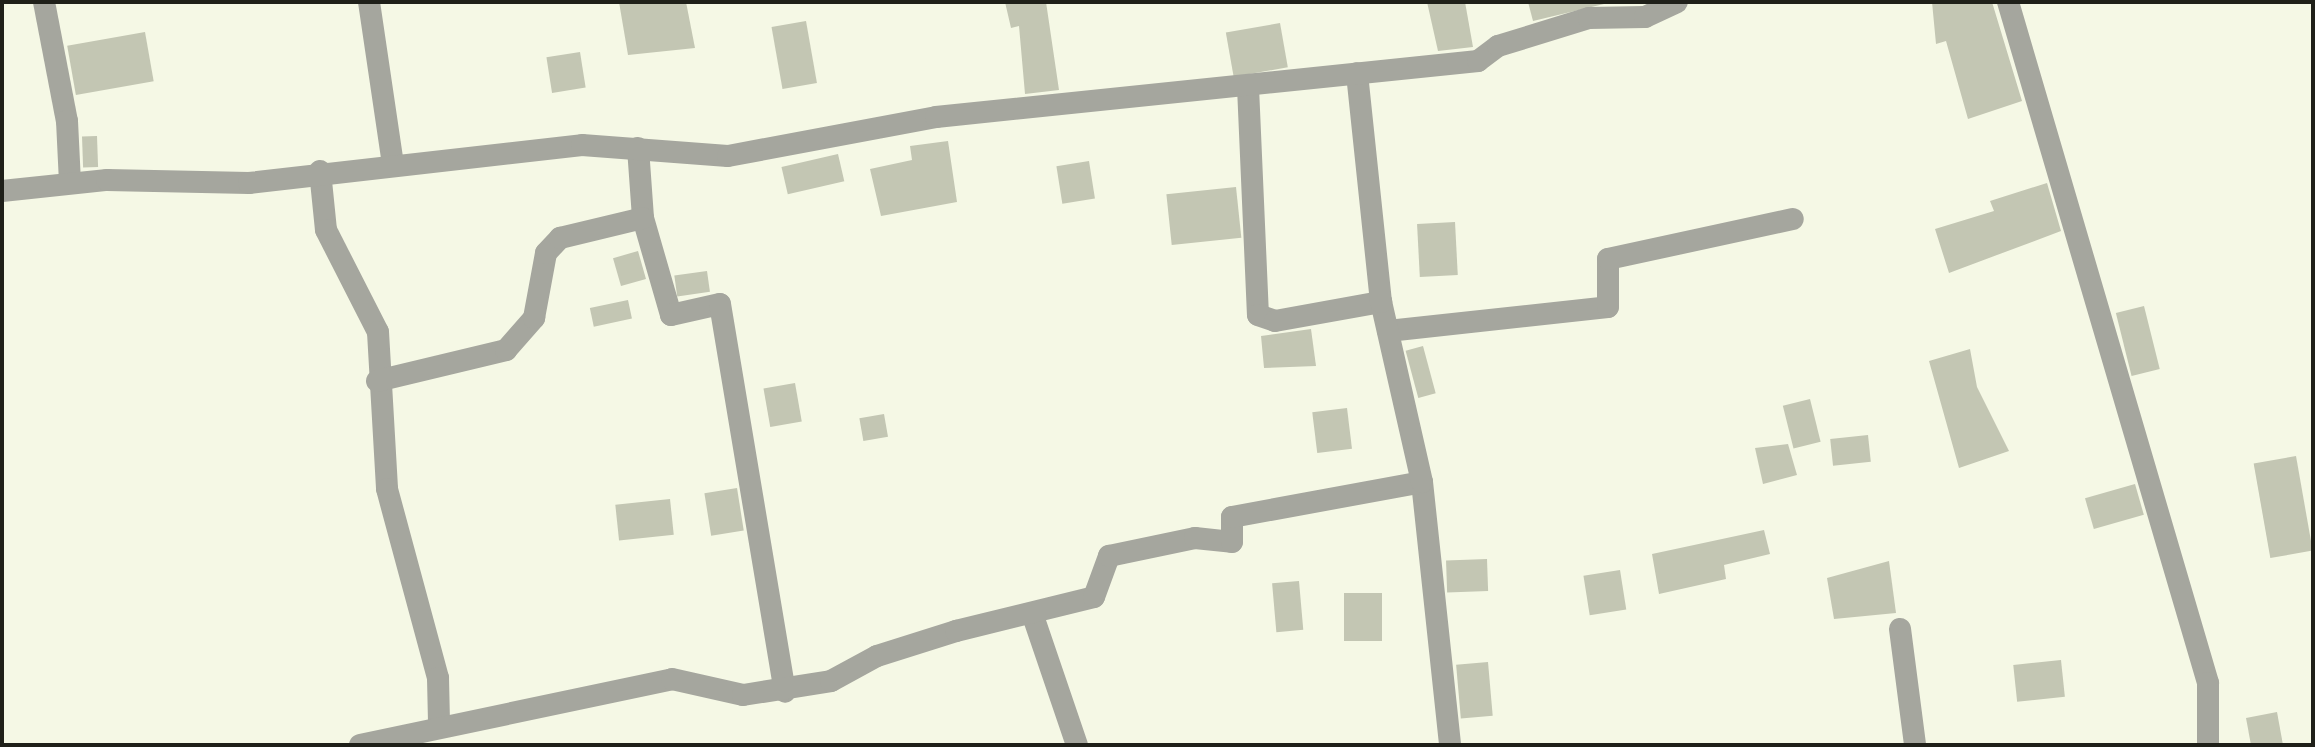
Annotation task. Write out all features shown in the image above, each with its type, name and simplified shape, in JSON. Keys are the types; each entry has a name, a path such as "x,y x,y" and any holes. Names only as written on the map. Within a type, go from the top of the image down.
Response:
{"street":[{"path":"44,2 67,121 70,183"},
{"path":"369,2 393,164"},
{"path":"2,191 70,183 249,183 320,171 538,148 638,148 728,156 936,117 1478,61 1498,46 1589,18 1645,17 1677,2"},
{"path":"2008,2 2208,683 2208,745"},
{"path":"1357,73 1381,302 1422,482 1450,745"},
{"path":"1248,87 1258,315 1275,321 1381,302"},
{"path":"638,148 643,218 671,315 720,304 785,692"},
{"path":"320,171 326,230 378,332 377,381 387,489 438,678 439,723"},
{"path":"377,381 506,350 534,318 546,253 560,238 643,218"},
{"path":"1388,331 1608,307 1608,259 1793,219"},
{"path":"360,745 439,723 672,679 743,695 785,692 956,631 1101,593 1109,556 1195,538 1232,542 1232,517 1422,482"},
{"path":"1032,613 1077,745"},
{"path":"1900,629 1915,745"}],"building":[{"path":"619,2 686,2 695,48 628,55"},
{"path":"1005,2 1046,2 1059,90 1025,94 1019,26 1011,28"},
{"path":"1427,2 1465,2 1473,47 1438,51"},
{"path":"1528,2 1604,2 1604,4 1533,21"},
{"path":"1932,2 1992,2 2022,101 1968,119 1946,41 1936,44"},
{"path":"806,21 817,83 782,89 772,27"},
{"path":"1280,23 1288,67 1234,77 1226,33"},
{"path":"145,32 154,81 76,95 67,46"},
{"path":"580,52 586,88 552,93 546,57"},
{"path":"97,136 98,167 83,168 82,137"},
{"path":"948,141 957,202 881,216 870,169 912,160 910,146"},
{"path":"838,154 844,181 788,194 781,167"},
{"path":"1089,161 1095,199 1062,204 1056,166"},
{"path":"2047,183 2061,231 1949,273 1935,229 1994,211 1990,201"},
{"path":"1236,187 1241,238 1172,245 1166,194"},
{"path":"1455,222 1458,275 1420,277 1417,224"},
{"path":"638,251 646,279 621,286 613,258"},
{"path":"707,271 710,292 677,296 674,276"},
{"path":"628,300 632,319 594,327 590,308"},
{"path":"2144,306 2160,369 2132,376 2116,313"},
{"path":"1311,329 1316,366 1264,368 1261,336"},
{"path":"1423,346 1436,393 1418,398 1406,351"},
{"path":"1970,349 1977,387 2009,451 1959,468 1929,361"},
{"path":"795,383 802,421 770,427 763,389"},
{"path":"1810,399 1821,442 1793,448 1783,406"},
{"path":"1347,408 1352,449 1317,453 1312,412"},
{"path":"884,414 888,437 863,441 859,418"},
{"path":"1868,435 1871,462 1833,466 1830,439"},
{"path":"1788,444 1797,475 1763,484 1755,448"},
{"path":"2296,456 2313,551 2270,558 2254,463"},
{"path":"2135,484 2144,515 2094,529 2085,498"},
{"path":"737,488 744,530 711,536 704,493"},
{"path":"670,499 674,535 619,541 615,505"},
{"path":"1764,530 1770,554 1724,565 1726,579 1659,594 1652,554"},
{"path":"1487,559 1488,591 1447,592 1446,560"},
{"path":"1889,561 1896,613 1834,619 1827,578"},
{"path":"1620,570 1626,610 1590,615 1583,576"},
{"path":"1299,581 1303,630 1276,632 1272,583"},
{"path":"1344,593 1382,593 1382,641 1344,641"},
{"path":"2061,660 2065,697 2017,702 2013,665"},
{"path":"1488,662 1493,716 1461,719 1456,665"},
{"path":"2277,712 2283,745 2251,745 2246,718"}]}
